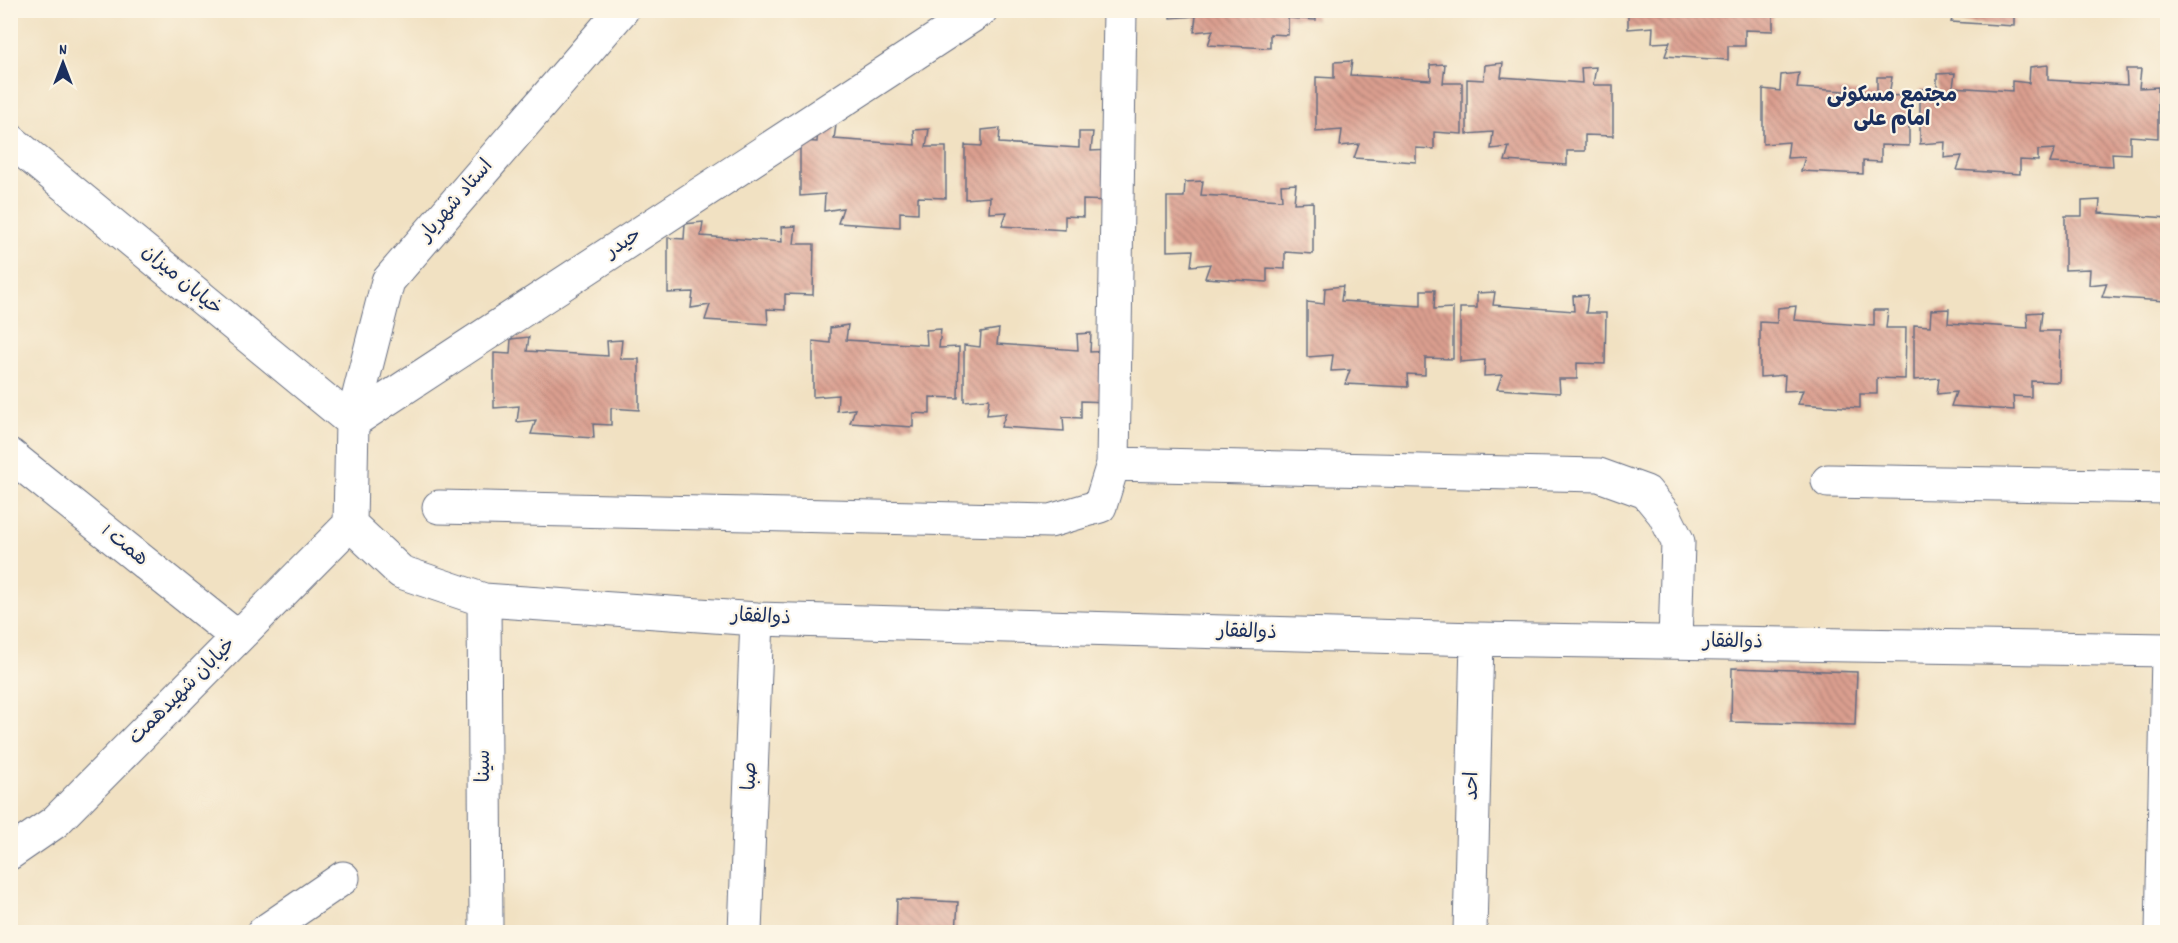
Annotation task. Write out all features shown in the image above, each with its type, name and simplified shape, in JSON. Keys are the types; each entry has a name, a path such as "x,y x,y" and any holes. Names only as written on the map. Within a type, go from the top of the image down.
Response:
{"street":[{"name":"استاد شهریار","path":"352,422 388,281 622,10"},
{"name":"حیدر","path":"352,422 981,10"},
{"path":"439,507 1050,521 1100,506 1113,464 1120,10"},
{"name":"خیابان میزان","path":"10,140 352,422"},
{"path":"350,524 352,422"},
{"name":"همت 1","path":"10,455 237,637"},
{"path":"1113,464 1599,475 1646,492 1664,514 1678,542 1675,642"},
{"path":"1827,481 2168,487"},
{"name":"ذوالفقار","path":"350,524 401,572 484,600 757,619 1477,639 2168,650"},
{"name":"خیابان شهیدهمت","path":"10,852 55,822 350,524"},
{"name":"سینا","path":"484,600 486,933"},
{"name":"صبا","path":"745,933 757,619"},
{"name":"احد","path":"1470,933 1477,639"},
{"path":"2162,933 2168,655"},
{"path":"264,933 343,878"}],"building":[{"path":"1170,10 1316,10 1316,20 1288,18 1288,35 1270,34 1270,48 1208,45 1213,30 1194,32 1196,16 1170,18"},
{"path":"1628,10 1773,10 1773,31 1745,30 1745,46 1728,46 1728,60 1665,56 1670,42 1652,43 1653,27 1628,29"},
{"path":"1955,10 2014,10 2014,26 1951,22"},
{"path":"1352,61 1350,75 1431,80 1430,65 1445,64 1443,83 1462,83 1462,134 1434,132 1434,149 1416,148 1416,162 1354,158 1359,144 1340,146 1342,130 1316,132 1316,77 1334,78 1334,62"},
{"path":"1503,63 1501,77 1582,83 1581,68 1596,67 1593,85 1613,85 1613,136 1585,135 1585,151 1567,151 1567,165 1505,161 1509,147 1491,149 1493,132 1467,134 1467,79 1484,80 1485,65"},
{"path":"2048,65 2048,80 2127,85 2126,69 2141,69 2139,88 2158,87 2158,138 2130,136 2130,154 2112,153 2113,166 2050,163 2055,149 2038,150 2038,161 2020,160 2020,174 1957,170 1962,156 1944,158 1945,142 1920,144 1920,89 1937,90 1937,74 1955,73 1953,87 2012,91 2012,81 2029,83 2030,67"},
{"path":"1799,73 1797,88 1877,93 1877,77 1892,77 1889,96 1909,95 1909,146 1881,145 1881,162 1863,161 1863,174 1801,171 1805,157 1787,158 1789,142 1763,144 1763,89 1780,91 1781,75"},
{"path":"836,125 834,139 915,145 914,130 929,129 926,147 946,147 946,198 918,197 918,213 900,212 900,227 838,223 843,208 824,211 825,194 800,196 800,141 817,142 818,127"},
{"path":"1000,128 999,143 1079,148 1079,132 1093,132 1091,151 1111,150 1111,201 1083,200 1083,217 1065,216 1065,230 1002,226 1007,212 989,213 990,197 965,199 965,145 982,146 982,130"},
{"path":"1203,181 1201,195 1282,200 1281,185 1296,184 1294,203 1313,202 1313,254 1285,252 1285,269 1267,268 1267,282 1205,278 1210,264 1191,266 1193,250 1167,251 1167,197 1184,197 1185,182"},
{"path":"2100,200 2099,213 2168,218 2168,287 2165,287 2165,301 2102,297 2107,283 2089,285 2090,269 2065,270 2065,216 2082,216 2082,201"},
{"path":"703,222 701,236 782,242 781,227 796,226 794,244 814,244 813,295 785,294 785,310 767,309 768,324 705,320 710,305 691,308 693,292 668,293 668,238 684,239 685,224"},
{"path":"1343,286 1341,301 1421,306 1421,290 1435,290 1434,309 1453,308 1453,359 1425,358 1425,375 1407,374 1408,387 1345,384 1350,370 1331,371 1333,355 1307,357 1307,302 1324,304 1325,288"},
{"path":"1495,292 1493,305 1574,311 1573,296 1588,295 1586,313 1606,313 1605,364 1577,363 1577,379 1559,379 1560,393 1497,389 1502,375 1484,376 1485,360 1460,362 1460,308 1477,308 1477,293"},
{"path":"1796,306 1794,320 1874,326 1874,310 1888,310 1886,328 1906,328 1905,379 1877,378 1877,394 1860,394 1860,408 1798,404 1803,390 1784,391 1785,375 1760,377 1760,322 1777,323 1778,308"},
{"path":"1949,309 1948,323 2028,328 2027,313 2042,312 2040,331 2060,331 2059,382 2031,381 2031,397 2013,396 2014,410 1951,406 1956,392 1937,394 1939,378 1914,380 1914,325 1930,326 1931,310"},
{"path":"848,325 846,340 927,345 926,330 941,329 939,348 959,347 958,398 930,397 930,414 913,413 913,427 850,423 855,409 837,411 838,395 813,397 813,341 830,343 830,328"},
{"path":"999,329 997,344 1078,350 1077,334 1091,333 1090,352 1109,351 1109,402 1081,401 1081,418 1063,417 1064,431 1001,427 1006,413 987,415 989,399 964,401 964,345 980,347 981,332"},
{"path":"529,337 527,351 608,356 607,341 622,340 620,359 639,359 639,410 611,408 611,425 593,424 594,438 531,434 536,420 517,422 519,406 494,408 494,353 510,354 511,339"},
{"path":"1732,668 1857,672 1855,725 1731,722"},
{"path":"897,899 958,902 956,932 896,932"}],"district":[{"name":"مجتمع مسکونی امام علی","path":"1892,109"}]}
